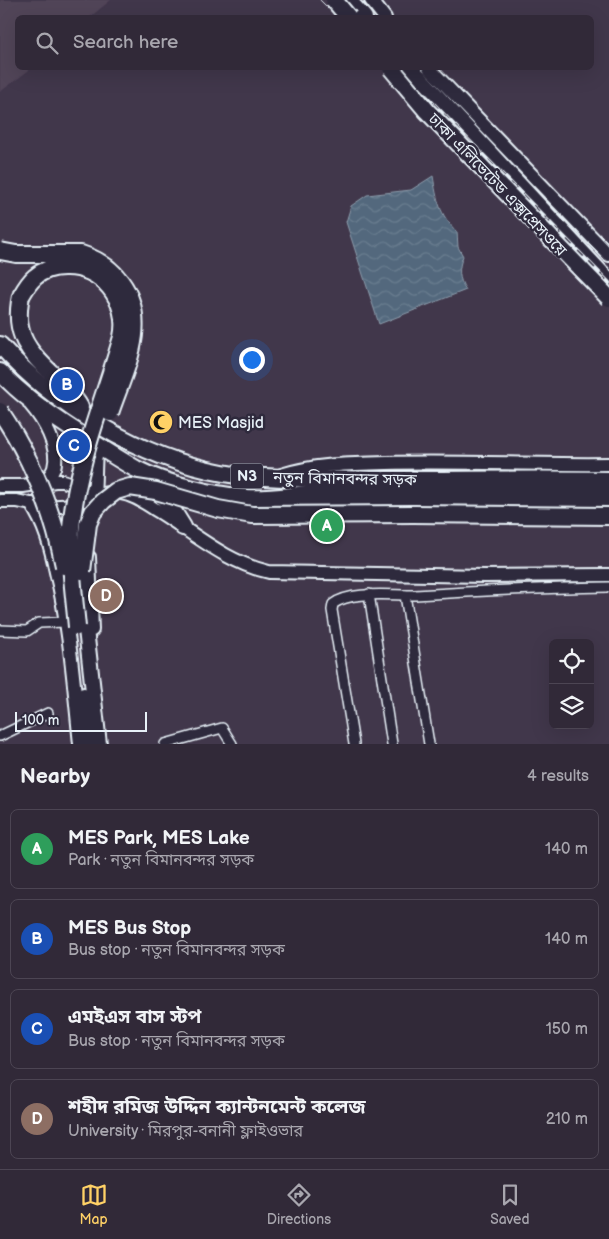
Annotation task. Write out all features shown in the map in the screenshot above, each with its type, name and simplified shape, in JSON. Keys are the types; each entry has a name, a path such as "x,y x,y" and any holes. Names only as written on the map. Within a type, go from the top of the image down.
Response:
{"highway":[{"path":"334,0 346,15"},
{"path":"348,0 361,15"},
{"name":"ঢাকা এলিভেটেড এক্সপ্রেসওয়ে","path":"393,70 427,111 609,298"},
{"name":"ঢাকা এলিভেটেড এক্সপ্রেসওয়ে","path":"412,70 609,282"},
{"path":"0,250 16,254 81,254 92,257 116,275 126,289 134,308 135,328 132,347 84,495 79,531 82,571"},
{"path":"72,624 71,530 73,509 81,469 122,337 122,315 116,296 106,282 92,273 71,266 57,267 46,270 36,276 21,296 18,307 20,329 22,338 36,358 68,391 84,415"},
{"name":"নতুন বিমানবন্দর সড়ক","path":"0,345 44,388 117,436 175,459 222,473 274,478 335,480 609,480"},
{"name":"নতুন বিমানবন্দর সড়ক","path":"0,372 22,393 96,444 137,469 185,486 209,492 247,498 270,498 295,494 321,493 609,494"},
{"path":"0,411 32,468 46,504 62,552 72,624"},
{"path":"137,469 152,483 168,503 183,527"},
{"path":"82,571 88,524 93,512 103,500 116,491 130,487 156,491 218,509 252,515 609,516"}],"main road":[{"path":"371,0 383,15"},
{"path":"432,70 609,256"},
{"path":"22,393 42,420 50,437 54,454 54,467 49,477 42,483"},
{"path":"96,444 95,495 88,565 92,634 104,744"},
{"path":"274,478 304,468 330,465 432,462 533,465 609,464"},
{"path":"0,486 63,481 84,488 95,495"},
{"path":"0,501 17,501 52,507 72,505 95,495 121,492 133,496 213,548 244,564 269,572 484,576 609,575"},
{"path":"270,498 294,504 338,506 609,504"},
{"path":"31,504 42,523 50,544 72,624 88,744"},
{"path":"82,571 83,602 99,744"},
{"path":"72,624 80,744"}],"street":[{"path":"354,744 332,610 333,604 338,600 369,594 405,595 609,587"},
{"path":"369,594 392,744"},
{"path":"405,595 429,744"},
{"path":"0,630 27,631 39,623 72,624"},
{"path":"0,736 48,713"},
{"path":"165,744 222,728 232,744"}],"shaded area":[{"path":"0,0 111,0 92,15 15,15 15,70 29,70 0,92"}],"water":[{"path":"433,176 443,213 457,232 458,247 463,256 460,265 460,277 466,290 379,324 346,222 351,206 367,195 411,190"}],"tram line":[{"path":"320,0 335,15"},
{"path":"389,70 609,293"}],"railway":[{"path":"332,0 347,15"},
{"path":"401,70 609,283"}],"place":[{"name":"MES Bus Stop","path":"67,385"},
{"name":"MES Masjid","path":"161,422"},
{"name":"এমইএস বাস স্টপ","path":"74,446"},
{"name":"MES Park, MES Lake","path":"327,526"},
{"name":"শহীদ রমিজ উদ্দিন ক্যান্টনমেন্ট কলেজ","path":"106,596"}]}
